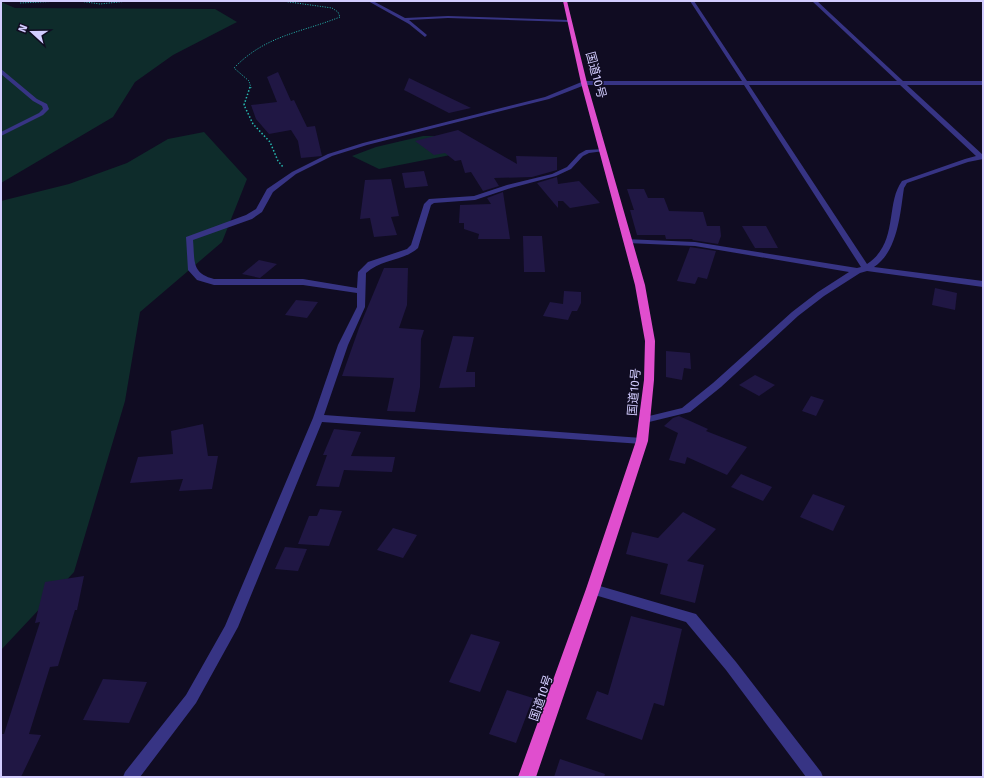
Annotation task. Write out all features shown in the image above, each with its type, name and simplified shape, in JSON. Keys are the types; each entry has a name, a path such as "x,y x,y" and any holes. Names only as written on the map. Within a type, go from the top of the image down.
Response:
{"highway":[{"name":"国道10号","path":"527,777 593,589 642,441 649,380 650,341 640,286 584,83 565,1"}],"street":[{"path":"370,1 406,19 418,28 425,36"},
{"path":"692,1 745,82 862,270"},
{"path":"814,1 982,157"},
{"path":"406,19 448,18 569,21"},
{"path":"1,70 36,100 45,105 46,109 40,114 1,134"},
{"path":"361,291 303,282 214,282 200,278 192,270 189,239 249,217 259,210 270,191 294,173 348,149 547,98 584,83 983,83"},
{"path":"131,777 191,699 231,627 318,418 343,345 361,307 362,272 370,264 410,251 415,246 428,204 432,201 475,198 509,186 554,175 569,168 581,155 588,151 602,150"},
{"path":"645,420 686,410 717,386 794,314 822,294 878,261 890,240 895,225 900,188 904,182 912,178 982,157"},
{"path":"627,241 695,244 862,270 983,284"},
{"path":"318,418 642,441"},
{"path":"593,589 691,618 731,666 815,777"}],"path":[{"path":"21,1 20,3 23,4 61,1"},
{"path":"79,1 100,4 128,1"},
{"path":"282,1 332,8 338,12 340,17 274,38 256,47 234,68 249,82 251,89 244,105 249,117 270,142 282,167 294,173"}],"green space":[{"path":"1,2 15,8 215,9 237,22 173,55 135,82 113,117 1,183"},
{"path":"204,132 247,179 222,242 140,312 125,401 74,572 1,650 1,201 69,184 127,163 168,139"},
{"path":"423,136 440,136 466,152 379,169 352,156 376,147"}],"building":[{"path":"278,72 291,101 294,100 307,127 315,126 322,156 301,158 298,141 291,130 269,134 256,119 251,105 277,102 267,77"},
{"path":"409,78 471,108 449,113 404,90"},
{"path":"458,130 517,164 516,156 557,157 557,170 532,177 494,178 499,186 483,191 471,172 465,173 461,160 455,161 445,153 434,155 415,141"},
{"path":"424,171 428,186 405,188 402,173"},
{"path":"557,177 558,184 579,181 600,203 570,208 563,201 558,201 558,208 537,183"},
{"path":"391,179 399,216 391,217 397,235 374,237 370,218 360,219 365,180"},
{"path":"627,189 644,189 648,198 664,198 669,211 703,212 707,226 720,226 721,236 718,244 692,240 693,239 666,239 665,235 637,235 630,210 634,210"},
{"path":"503,192 510,239 478,239 479,234 464,229 464,223 459,223 460,205 491,204 487,198"},
{"path":"742,226 766,226 778,248 755,248"},
{"path":"523,236 542,236 545,272 524,272"},
{"path":"690,247 716,251 707,279 698,277 695,284 677,281"},
{"path":"259,260 277,264 260,278 242,274"},
{"path":"384,268 408,268 407,305 399,328 424,330 421,339 420,387 415,412 387,411 394,378 342,376 359,328"},
{"path":"935,288 957,293 955,310 932,305"},
{"path":"564,291 581,292 581,303 577,311 572,311 568,320 543,316 550,302 563,304"},
{"path":"296,300 318,302 307,318 285,315"},
{"path":"453,336 474,337 466,372 475,372 475,387 439,388"},
{"path":"666,351 690,353 691,369 684,368 682,380 666,377"},
{"path":"755,375 775,385 759,396 739,385"},
{"path":"811,396 824,400 816,416 802,411"},
{"path":"679,416 708,429 706,431 747,447 727,475 687,457 685,464 669,460 678,433 664,426 673,418"},
{"path":"203,424 208,456 218,456 212,489 179,491 183,479 130,483 138,457 173,454 171,431"},
{"path":"334,429 361,432 351,456 395,457 392,472 344,470 339,487 316,486 327,455 323,455"},
{"path":"741,474 772,487 763,501 731,487"},
{"path":"813,494 845,506 833,531 800,517"},
{"path":"320,509 342,511 329,546 298,544 309,516 317,516"},
{"path":"683,512 716,529 687,561 704,565 695,603 660,594 668,564 626,554 632,532 658,538"},
{"path":"393,528 417,535 403,558 377,550"},
{"path":"285,547 307,549 298,571 275,569"},
{"path":"84,576 77,610 75,610 58,666 50,667 29,734 41,735 21,777 1,777 1,734 4,734 40,622 35,623 45,582"},
{"path":"631,616 682,629 664,706 654,703 642,740 586,719 597,691 608,695"},
{"path":"471,634 500,642 480,692 449,682"},
{"path":"103,679 147,682 129,723 83,720"},
{"path":"507,690 533,698 516,743 489,734"},
{"path":"560,759 605,774 604,777 554,777"}]}
